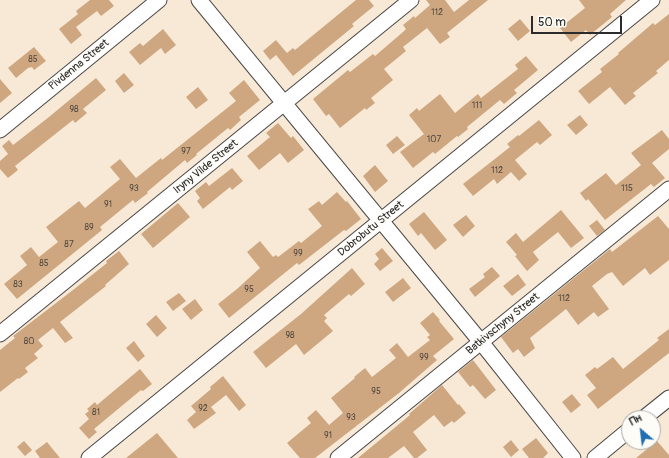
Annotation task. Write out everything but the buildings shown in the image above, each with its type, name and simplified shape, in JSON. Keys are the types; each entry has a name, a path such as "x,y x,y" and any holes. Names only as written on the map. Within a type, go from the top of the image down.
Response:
{"street":[{"name":"Pivdenna Street","path":"0,130 159,0"},
{"path":"199,0 481,342 573,458"},
{"name":"Iryny Vilde Street","path":"0,334 411,0"},
{"name":"Dobrobutu Street","path":"89,458 652,0"},
{"name":"Batkivschyny Street","path":"338,458 669,189"},
{"path":"654,410 669,398"},
{"path":"595,458 621,437"}]}
